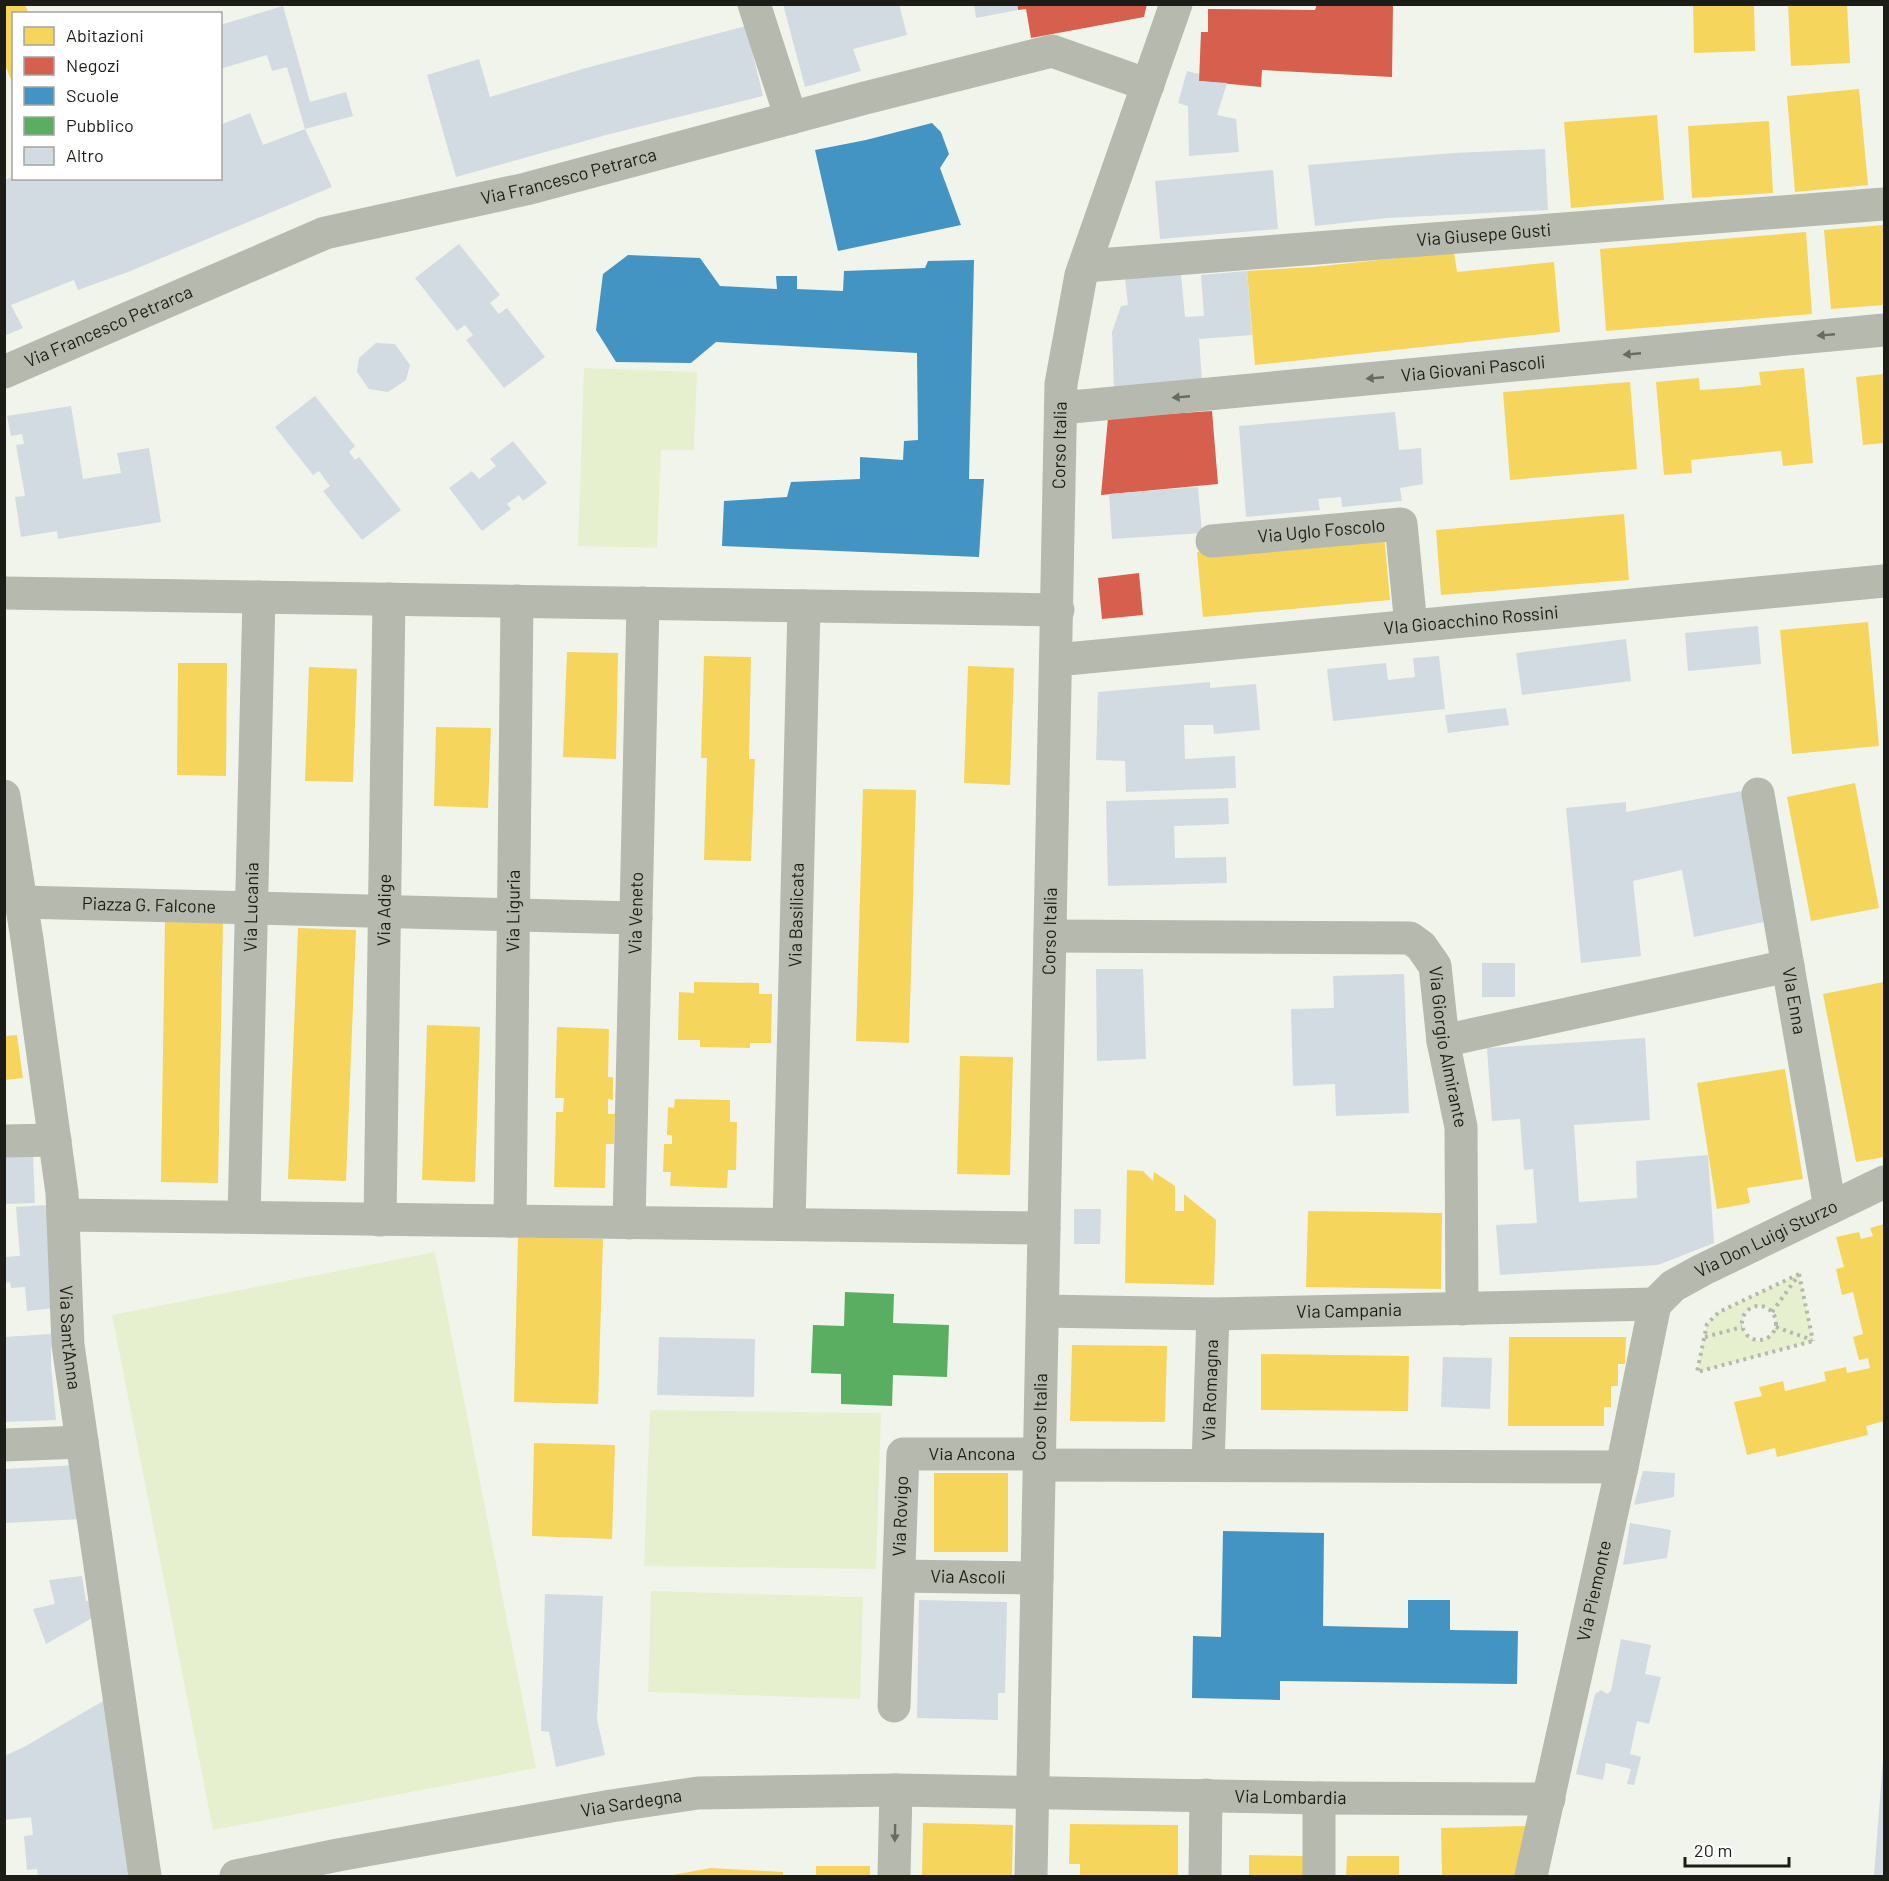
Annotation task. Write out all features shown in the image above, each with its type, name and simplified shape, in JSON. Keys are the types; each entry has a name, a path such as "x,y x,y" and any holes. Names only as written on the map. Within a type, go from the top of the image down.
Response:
{"street":[{"path":"754,4 791,118"},
{"name":"Corso Italia","path":"1031,1876 1061,384 1081,275 1176,4"},
{"name":"Via Francesco Petrarca","path":"4,372 325,233 526,189 1052,51 1148,85"},
{"name":"Via Giusepe Gusti","path":"1085,266 1884,204"},
{"name":"Via Giovani Pascoli","path":"1061,408 1884,330"},
{"name":"Via Uglo Foscolo","path":"1212,541 1401,524 1411,626"},
{"name":"VIa Gioacchino Rossini","path":"1056,660 1884,581"},
{"path":"4,593 1058,610"},
{"name":"Via Lucania","path":"244,1217 258,597"},
{"name":"Via Adige","path":"380,1220 389,599"},
{"name":"Via Liguria","path":"510,1221 517,601"},
{"name":"Via Veneto","path":"629,1222 643,603"},
{"name":"Via Basilicata","path":"789,1224 804,606"},
{"name":"VIa Enna","path":"1758,794 1830,1208"},
{"name":"Via Sant'Anna","path":"4,796 55,1140 63,1215 68,1345 145,1876"},
{"name":"Piazza G. Falcone","path":"21,902 636,918"},
{"name":"Via Giorgio Almirante","path":"1050,936 1410,938 1421,946 1435,966 1443,1041 1461,1127 1462,1309"},
{"path":"1443,1041 1788,966"},
{"path":"4,1141 55,1140"},
{"name":"Via Don Luigi Sturzo","path":"1655,1304 1673,1286 1702,1270 1884,1182"},
{"path":"63,1215 1044,1228"},
{"name":"Via Campania","path":"1043,1311 1213,1314 1655,1304"},
{"name":"Via Piemonte","path":"1531,1876 1622,1467 1655,1304"},
{"name":"Via Romagna","path":"1208,1465 1213,1314"},
{"path":"4,1445 82,1442"},
{"name":"Via Ancona","path":"903,1454 1208,1465 1622,1467"},
{"name":"Via Rovigo","path":"894,1707 903,1454"},
{"name":"Via Ascoli","path":"900,1576 1037,1578"},
{"path":"894,1876 896,1790"},
{"name":"Via Sardegna","path":"236,1876 360,1851 611,1806 698,1793 896,1790 1033,1793"},
{"name":"Via Lombardia","path":"1033,1793 1549,1799"},
{"path":"1205,1876 1206,1795"},
{"path":"1319,1797 1319,1876"}],"path":[{"path":"1772,1312 1799,1274"},
{"path":"1799,1274 1719,1312 1707,1324 1697,1372 1813,1341"},
{"path":"1799,1274 1813,1341"},
{"path":"1762,1306 1775,1316 1776,1327 1770,1336 1759,1340 1748,1337 1743,1327 1743,1316 1751,1308 1762,1306"},
{"path":"1705,1337 1743,1327"},
{"path":"1776,1327 1813,1341"}],"green space":[{"path":"584,368 697,372 694,450 661,450 657,548 578,546"},
{"path":"435,1252 536,1768 213,1830 112,1315"},
{"path":"1799,1274 1813,1341 1697,1372 1707,1324 1719,1312","holes":["1757,1306 1769,1308 1775,1314 1776,1322 1773,1330 1760,1341 1752,1339 1743,1328 1744,1316"]},
{"path":"650,1410 881,1413 876,1569 644,1566"},
{"path":"651,1591 863,1597 860,1699 648,1692"}],"building: Abitazioni":[{"path":"1693,4 1754,4 1755,51 1694,53"},
{"path":"1788,4 1847,4 1850,63 1791,66"},
{"path":"4,5 25,5 28,12 12,12 12,82 4,62"},
{"path":"1859,89 1868,185 1795,192 1787,96"},
{"path":"1657,115 1664,200 1571,208 1564,122"},
{"path":"1769,121 1773,193 1692,198 1688,126"},
{"path":"1884,225 1884,305 1831,309 1824,230"},
{"path":"1806,232 1812,314 1606,331 1600,249"},
{"path":"1454,252 1457,272 1554,262 1560,332 1255,365 1247,271 1313,267"},
{"path":"1804,368 1813,463 1783,466 1781,451 1691,460 1692,473 1664,475 1656,382 1699,378 1700,390 1731,388 1761,385 1759,372"},
{"path":"1884,374 1884,443 1863,445 1856,377"},
{"path":"1630,382 1637,469 1510,480 1503,392"},
{"path":"1624,514 1629,580 1441,595 1436,530"},
{"path":"1384,535 1390,600 1203,617 1197,552"},
{"path":"1868,622 1879,746 1792,754 1780,630"},
{"path":"567,652 618,653 616,759 563,757"},
{"path":"704,656 751,657 749,759 755,759 751,861 704,860 707,758 701,758"},
{"path":"178,663 227,663 226,776 177,775"},
{"path":"968,666 1014,668 1010,785 964,783"},
{"path":"309,667 357,669 353,782 305,781"},
{"path":"436,727 491,728 488,808 434,806"},
{"path":"1855,783 1879,908 1811,921 1787,797"},
{"path":"863,789 916,790 909,1043 856,1041"},
{"path":"165,922 223,923 218,1183 161,1182"},
{"path":"298,928 356,930 346,1181 288,1179"},
{"path":"694,982 759,983 759,994 772,994 771,1043 750,1043 750,1048 700,1047 700,1040 678,1040 679,992 694,993"},
{"path":"1884,982 1884,1157 1856,1162 1823,994"},
{"path":"427,1025 480,1027 475,1182 422,1180"},
{"path":"557,1027 609,1029 608,1077 613,1077 613,1100 608,1099 608,1114 615,1114 614,1144 606,1144 605,1188 554,1187 556,1112 563,1112 564,1098 555,1098"},
{"path":"17,1035 23,1078 5,1080 5,1036"},
{"path":"960,1056 1013,1057 1010,1175 957,1174"},
{"path":"1785,1069 1803,1179 1747,1188 1750,1203 1717,1209 1697,1083"},
{"path":"675,1099 730,1100 730,1122 737,1122 736,1170 728,1170 727,1188 670,1186 671,1172 663,1172 664,1144 672,1144 672,1135 667,1135 668,1107 674,1108"},
{"path":"1127,1170 1143,1171 1153,1181 1154,1172 1175,1186 1175,1211 1184,1211 1184,1194 1216,1220 1214,1285 1125,1283"},
{"path":"1308,1211 1442,1213 1441,1289 1306,1287"},
{"path":"1884,1224 1884,1421 1866,1426 1868,1435 1777,1457 1775,1448 1747,1455 1734,1402 1762,1396 1759,1387 1783,1381 1785,1391 1826,1381 1824,1372 1846,1367 1847,1373 1870,1368 1868,1358 1859,1360 1853,1337 1863,1334 1853,1292 1842,1295 1836,1269 1844,1267 1836,1237 1859,1232 1861,1239 1873,1236 1870,1228"},
{"path":"518,1237 603,1239 598,1404 514,1402"},
{"path":"1509,1337 1626,1337 1625,1364 1618,1364 1618,1386 1611,1386 1611,1407 1604,1407 1604,1426 1508,1426"},
{"path":"1072,1345 1167,1346 1165,1422 1070,1421"},
{"path":"1261,1354 1409,1356 1408,1411 1261,1410"},
{"path":"534,1443 615,1445 612,1539 532,1536"},
{"path":"934,1473 1008,1473 1008,1552 934,1552"},
{"path":"923,1823 1013,1825 1012,1876 922,1876"},
{"path":"1070,1824 1178,1825 1178,1876 1080,1876 1080,1864 1069,1864"},
{"path":"1530,1826 1521,1876 1442,1876 1441,1828"},
{"path":"1249,1855 1303,1856 1303,1876 1249,1876"},
{"path":"1347,1856 1399,1856 1399,1876 1346,1876"},
{"path":"816,1866 870,1866 870,1876 816,1876"},
{"path":"711,1868 783,1872 783,1876 667,1876"}],"building: Negozi":[{"path":"1017,4 1147,4 1144,17 1031,38 1026,9 1018,10"},
{"path":"1317,4 1393,5 1392,77 1262,70 1261,87 1199,81 1201,32 1208,32 1208,9 1315,10"},
{"path":"1212,411 1218,484 1101,495 1108,418"},
{"path":"1139,573 1143,615 1102,619 1098,578"}],"building: Scuole":[{"path":"932,123 941,132 949,154 940,168 961,225 838,251 815,150"},
{"path":"628,255 700,258 720,286 777,289 776,276 797,276 797,289 843,291 844,271 925,268 928,261 974,260 969,479 984,479 979,557 722,546 724,501 787,497 791,482 860,479 860,457 903,460 904,441 918,440 917,353 716,342 691,363 616,362 596,330 603,274"},
{"path":"1223,1531 1324,1533 1323,1626 1408,1628 1408,1600 1450,1600 1450,1630 1518,1631 1517,1684 1280,1681 1280,1700 1192,1698 1193,1636 1221,1637"}],"building: Pubblico":[{"path":"845,1292 894,1294 893,1323 949,1325 947,1377 893,1375 892,1406 841,1404 841,1374 811,1373 813,1325 844,1326"}],"building: Altro":[{"path":"783,4 899,4 907,35 853,49 861,71 805,87"},
{"path":"974,4 1017,4 1018,10 976,18"},
{"path":"283,6 310,102 346,92 353,116 305,129 287,67 272,71 267,55 222,68 222,24"},
{"path":"746,26 763,96 606,135 456,177 427,75 479,59 490,97 586,68"},
{"path":"1187,71 1199,74 1199,81 1227,83 1217,115 1236,119 1239,152 1189,156 1188,106 1178,103"},
{"path":"250,113 263,145 305,129 332,187 128,272 78,290 74,280 11,305 23,328 4,336 4,180 12,178 12,180 222,180 222,124"},
{"path":"1545,149 1548,210 1387,218 1315,226 1308,165 1454,153"},
{"path":"1273,170 1278,229 1160,239 1155,181"},
{"path":"459,244 500,295 490,303 499,314 507,308 545,357 504,388 466,340 473,335 465,325 457,331 415,278"},
{"path":"1247,271 1252,335 1199,339 1202,381 1114,388 1112,332 1121,306 1128,305 1125,278 1181,274 1185,317 1204,316 1201,275"},
{"path":"376,343 395,344 410,365 406,380 388,392 369,389 357,372 359,358"},
{"path":"315,396 355,446 349,452 355,460 359,457 401,510 362,540 323,491 330,486 319,471 313,475 275,427"},
{"path":"71,406 83,479 121,473 117,453 149,448 161,522 58,539 57,531 21,537 15,497 25,496 16,445 24,444 22,434 11,436 7,416"},
{"path":"1395,412 1399,450 1421,448 1423,484 1400,488 1402,501 1342,507 1341,497 1318,499 1320,510 1246,517 1239,426"},
{"path":"513,441 547,483 523,501 519,495 507,504 511,509 482,531 449,488 472,471 479,479 496,466 490,459"},
{"path":"1198,487 1202,533 1112,539 1109,494"},
{"path":"1758,626 1761,664 1688,671 1685,633"},
{"path":"1626,639 1631,681 1522,695 1516,653"},
{"path":"1439,656 1445,709 1333,721 1327,669 1386,663 1388,680 1415,677 1413,658"},
{"path":"1210,682 1210,688 1256,684 1260,730 1214,734 1213,725 1184,725 1185,759 1235,756 1236,788 1126,792 1125,761 1096,760 1098,692"},
{"path":"1506,708 1509,725 1448,733 1445,715"},
{"path":"1742,791 1768,921 1694,937 1682,870 1633,881 1641,956 1581,963 1566,808 1626,802 1626,812"},
{"path":"1228,798 1229,824 1174,826 1175,858 1226,857 1227,883 1108,886 1106,801"},
{"path":"1482,963 1515,963 1515,997 1482,997"},
{"path":"1096,969 1143,969 1146,1059 1097,1061"},
{"path":"1404,974 1409,1113 1336,1116 1335,1084 1293,1086 1291,1009 1334,1008 1333,976"},
{"path":"1645,1038 1650,1120 1574,1125 1579,1202 1637,1198 1636,1161 1708,1155 1714,1243 1658,1265 1500,1275 1496,1225 1537,1223 1533,1169 1524,1170 1520,1119 1492,1121 1487,1048"},
{"path":"33,1154 35,1203 4,1204 4,1155"},
{"path":"47,1205 55,1308 27,1311 25,1287 11,1288 10,1282 4,1283 4,1257 20,1256 16,1207"},
{"path":"1074,1209 1101,1209 1100,1244 1074,1244"},
{"path":"51,1334 56,1420 4,1422 4,1337"},
{"path":"659,1337 755,1339 754,1397 657,1395"},
{"path":"1443,1357 1492,1358 1490,1409 1441,1407"},
{"path":"79,1465 82,1519 4,1523 4,1469"},
{"path":"1643,1471 1675,1473 1674,1497 1634,1505"},
{"path":"1630,1523 1671,1530 1667,1558 1623,1565"},
{"path":"82,1576 86,1601 92,1601 94,1617 46,1644 33,1609 55,1604 49,1580"},
{"path":"545,1594 603,1596 597,1719 605,1755 556,1767 549,1732 541,1731"},
{"path":"919,1600 1007,1602 1005,1693 998,1693 998,1720 917,1718"},
{"path":"1621,1639 1651,1645 1645,1674 1661,1677 1649,1724 1637,1721 1630,1754 1641,1757 1634,1785 1627,1784 1631,1769 1606,1763 1603,1780 1576,1774 1595,1694 1601,1690 1607,1694 1611,1691"},
{"path":"110,1697 129,1876 38,1876 37,1869 27,1870 24,1836 33,1835 31,1817 4,1820 4,1756 24,1747"},
{"path":"1883,1759 1884,1876 1874,1876"}]}
